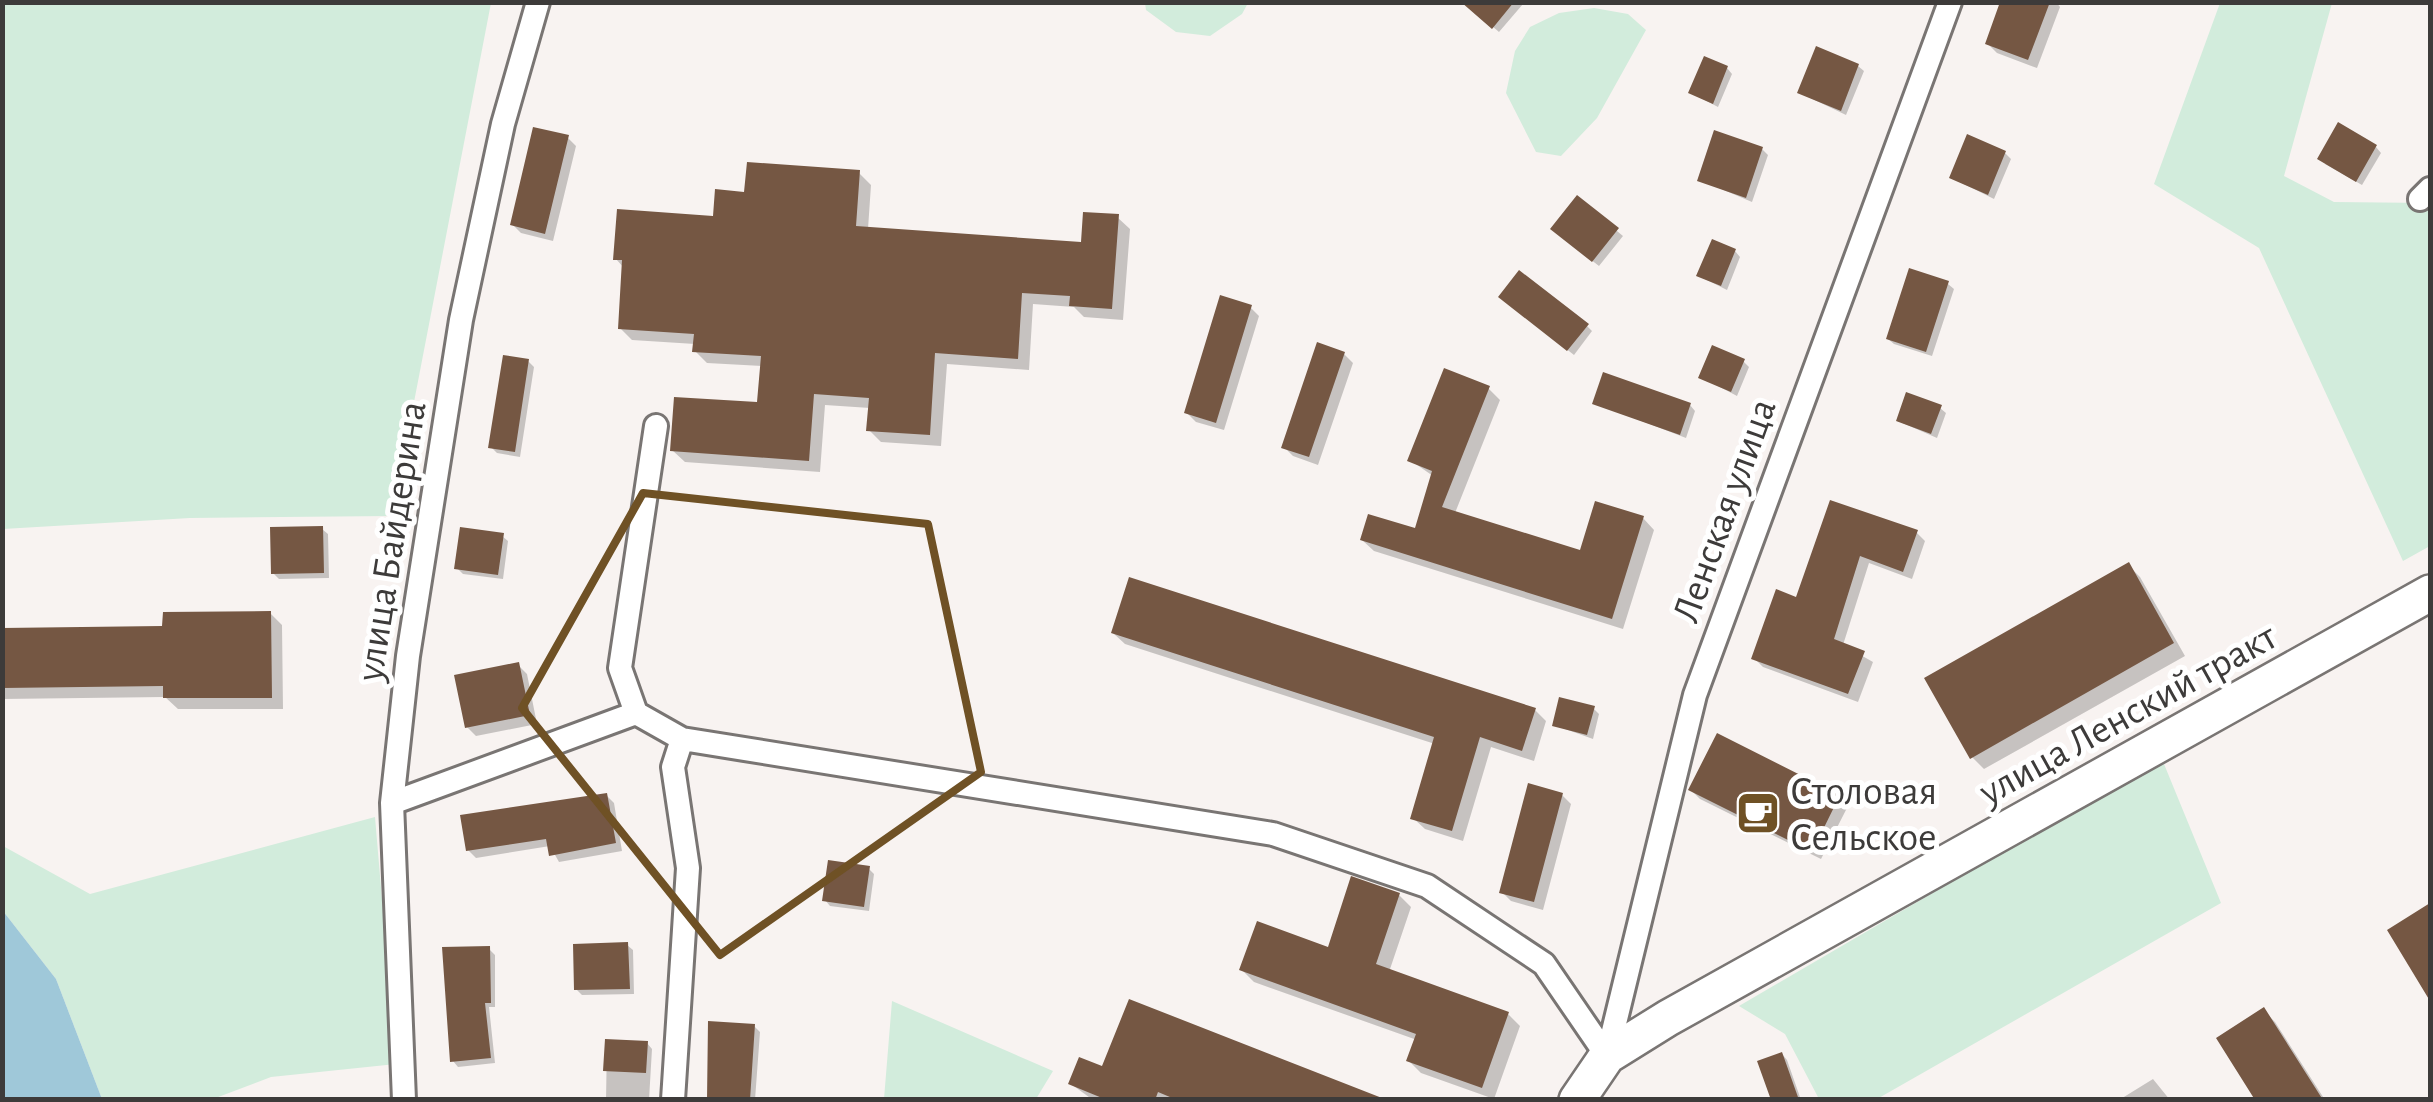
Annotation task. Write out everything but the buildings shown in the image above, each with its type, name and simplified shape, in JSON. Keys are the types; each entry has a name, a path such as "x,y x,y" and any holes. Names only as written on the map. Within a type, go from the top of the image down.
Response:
{"main road":[{"name":"улица Ленский тракт","path":"1576,1100 1608,1056 1668,1018 2430,593"}],"street":[{"name":"улица Байдерина","path":"404,1100 392,803 408,656 461,320 503,124 538,2"},
{"name":"Ленская улица","path":"1608,1056 1695,695 1950,2"},
{"path":"656,426 620,668 636,713 682,739 1273,834 1410,880 1427,886 1544,964 1608,1056"},
{"path":"392,803 636,713"},
{"path":"673,1100 688,868 673,768 682,739"}],"highlighted area":[{"path":"643,493 928,524 981,772 720,955 522,708"}],"green space":[{"path":"3,2 491,3 392,516 190,518 3,529"},
{"path":"1145,2 1248,3 1242,14 1210,36 1176,32 1146,10"},
{"path":"2220,3 2332,3 2284,176 2334,202 2430,203 2430,546 2403,561 2259,248 2154,184"},
{"path":"1594,8 1628,14 1646,30 1597,118 1561,156 1536,152 1506,93 1515,51 1530,27 1559,13"},
{"path":"2164,764 2221,903 1877,1099 1819,1099 1785,1034 1739,1006 2138,773"},
{"path":"375,817 396,1064 271,1077 213,1099 102,1099 56,979 3,911 3,846 90,894"},
{"path":"892,1001 1053,1071 1036,1099 884,1099"}],"water":[{"path":"3,911 56,979 102,1099 3,1099"}],"place":[{"name":"Столовая Сельское","path":"1758,813"}]}
